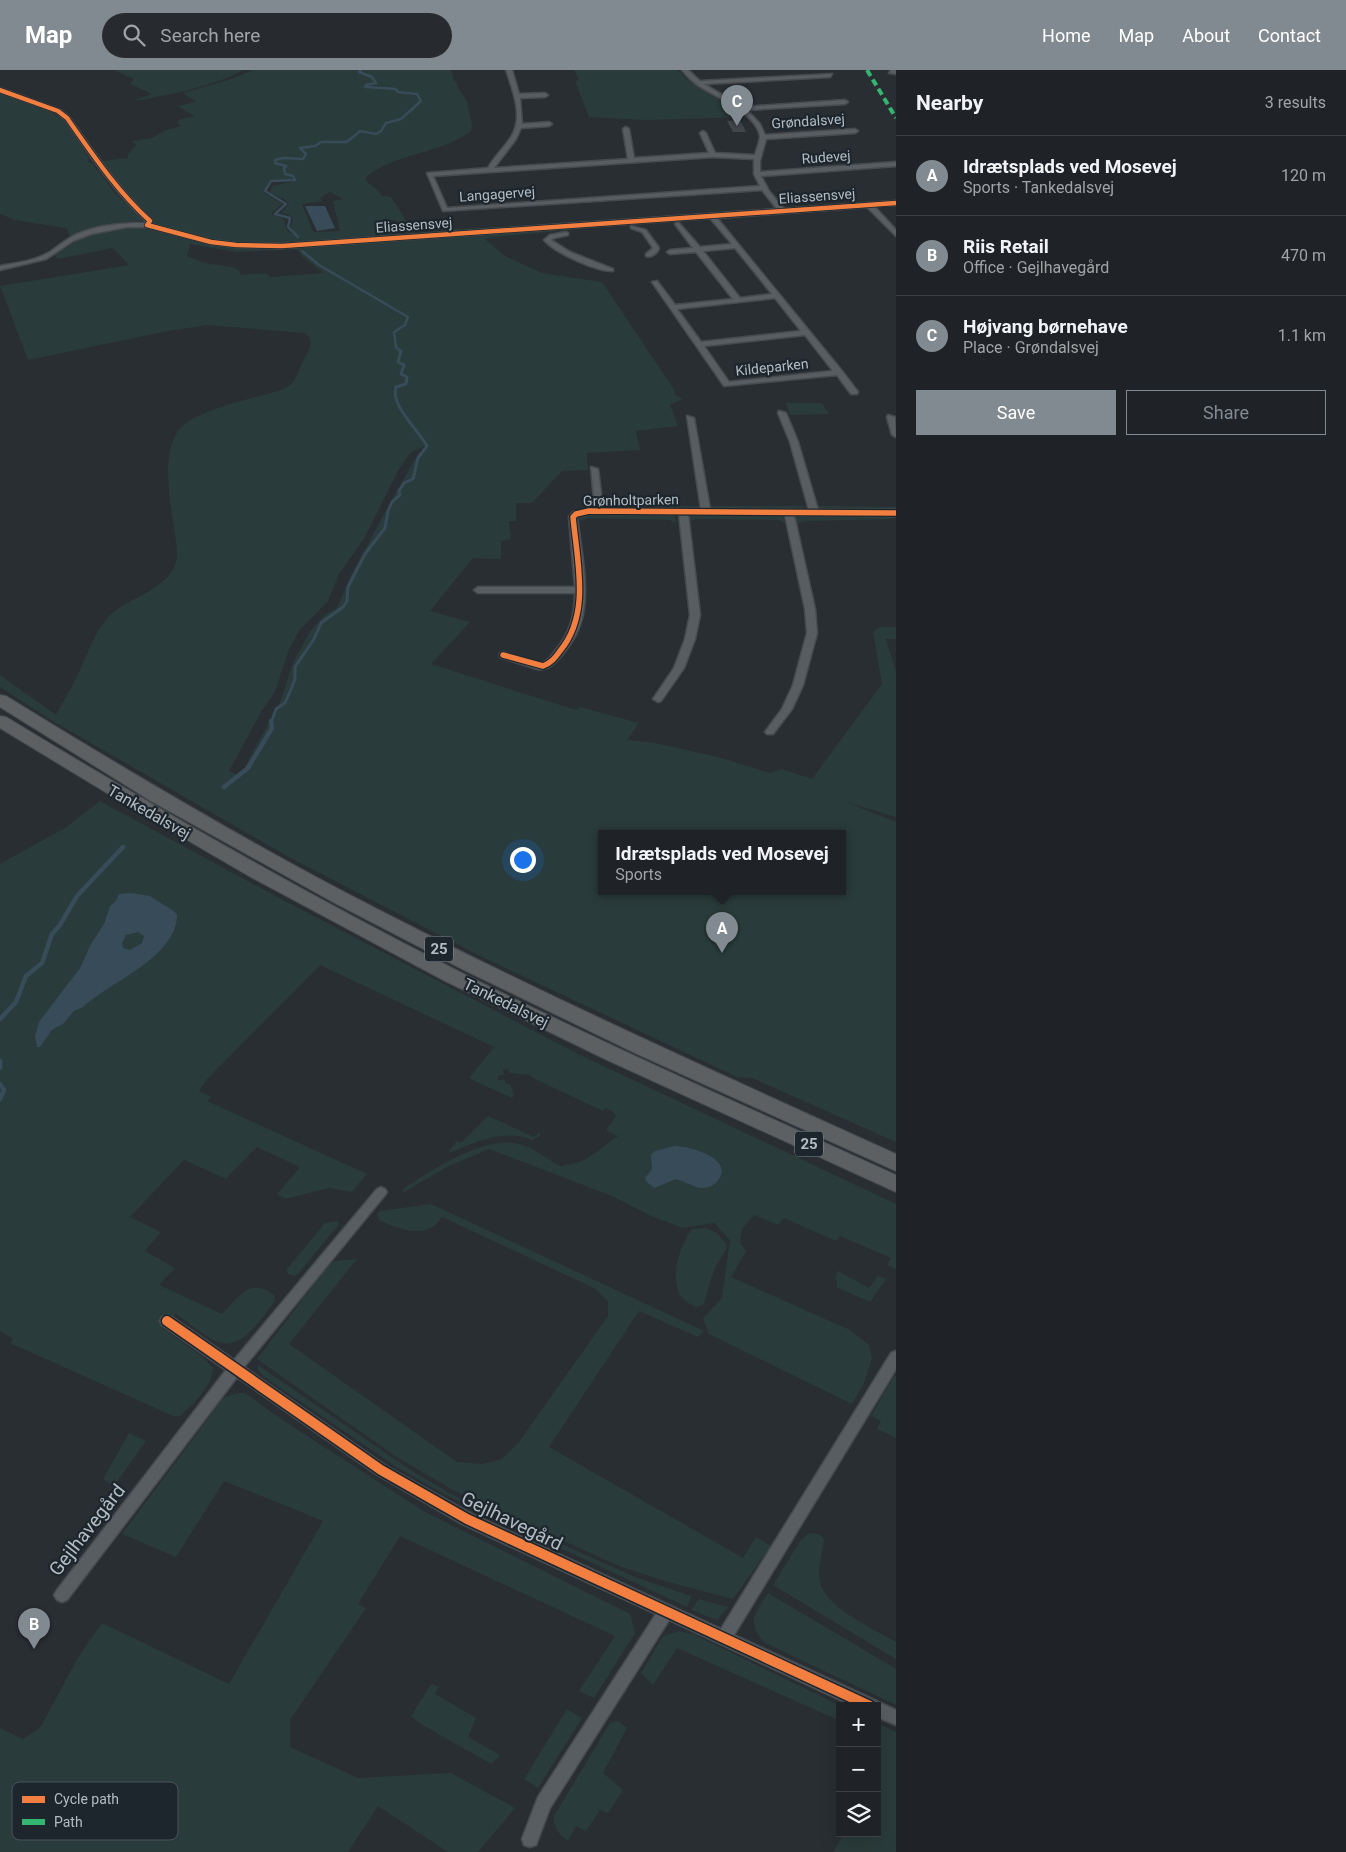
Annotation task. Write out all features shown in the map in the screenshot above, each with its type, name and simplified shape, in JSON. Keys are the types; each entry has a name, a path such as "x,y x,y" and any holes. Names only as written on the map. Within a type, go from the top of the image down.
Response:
{"highway":[{"name":"Tankedalsvej","path":"0,700 157,797 347,901 471,965 633,1043 896,1163"},
{"name":"Tankedalsvej","path":"0,721 161,819 360,929 518,1010 896,1184"}],"street":[{"path":"490,170 497,156 515,137 518,126 517,96 509,70 513,70"},
{"name":"Grøndalsvej","path":"685,70 698,84 740,109 758,124 763,137 756,157 757,174 763,188 782,211"},
{"path":"698,84 831,75"},
{"path":"0,90 39,102 58,111 67,118 109,178 130,202 150,220 146,225"},
{"path":"517,96 545,95"},
{"name":"Grøndalsvej","path":"740,109 845,102"},
{"path":"518,126 549,124"},
{"path":"626,129 631,160"},
{"name":"Grøndalsvej","path":"763,137 855,131"},
{"path":"703,133 713,155"},
{"name":"Langagervej","path":"756,157 713,155 429,174 445,210 763,188"},
{"name":"Rudevej","path":"757,174 896,164"},
{"name":"Eliassensvej","path":"0,268 48,255 71,240 91,232 118,226 146,225 211,242 236,245 282,246 635,224 896,203"},
{"path":"869,205 896,234"},
{"name":"Kildeparken","path":"714,217 854,392"},
{"path":"609,231 635,224 644,231 656,248 656,251 648,255"},
{"path":"678,224 738,300"},
{"path":"588,233 558,234 548,237 547,240 554,246 611,270"},
{"path":"670,252 737,246"},
{"name":"Kildeparken","path":"655,282 727,384 839,373"},
{"path":"673,306 777,296"},
{"name":"Kildeparken","path":"699,344 807,333"},
{"path":"773,418 783,416 794,442 814,512"},
{"name":"Grønholtparken","path":"690,418 706,512"},
{"path":"891,418 896,435"},
{"name":"Grønholtparken","path":"594,469 599,511"},
{"name":"Grønholtparken","path":"503,655 540,667 551,663 568,643 577,622 578,590 573,517 584,511 896,513"},
{"name":"Grønholtparken","path":"658,699 679,668 690,639 695,616 683,511"},
{"path":"770,732 787,709 798,685 812,633 810,609 789,512"},
{"path":"478,590 578,590"},
{"name":"Gejlhavegård","path":"62,1595 235,1369 381,1192"},
{"name":"Gejlhavegård","path":"166,1321 390,1475 467,1519 861,1702"},
{"path":"724,1638 896,1357"},
{"path":"530,1839 544,1803 666,1611"},
{"path":"881,1711 896,1718"}],"shaded area":[{"path":"114,70 244,70 190,90 132,101 152,94 130,84 134,79"},
{"path":"253,70 451,70 454,80 467,102 472,125 471,131 445,145 390,163 365,178 366,181 378,190 382,196 391,197 414,233 558,224 559,226 411,237 404,232 396,220 385,221 392,232 399,233 403,237 370,239 370,242 405,241 577,227 579,229 485,239 505,256 542,273 602,282 675,391 674,394 682,399 670,405 678,426 636,431 640,450 587,453 588,470 562,471 532,503 516,503 516,521 509,521 511,539 501,541 501,559 473,558 430,611 470,622 431,664 576,710 580,707 639,723 627,740 655,743 718,757 770,773 782,769 812,779 882,684 873,632 880,627 896,627 896,639 886,639 896,671 896,817 846,802 896,822 896,1142 752,1078 737,1077 478,955 287,856 51,720 0,687 0,675 56,715 104,622 118,609 157,586 172,571 177,551 169,496 168,468 169,454 178,431 184,424 205,413 286,387 295,379 310,345 310,338 304,333 208,325 168,331 28,360 0,286 129,265 113,248 58,259 54,255 91,233 111,228 139,228 206,244 242,248 278,247 302,243 226,243 198,237 153,223 153,219 115,181 101,161 128,158 128,154 136,145 132,141 152,138 166,130 181,126 177,123 179,120 194,116 178,106 196,102 183,93 231,79","holes":["286,179 295,181 272,186 270,193 284,199 289,204 281,213 293,218 291,225 293,234 287,231 282,218 271,214 282,204 263,192 267,188 269,181","330,192 343,199 333,201 340,231 313,232 302,204 322,201 320,198","190,244 237,252 297,249 303,257 324,273 271,277 265,273 241,275 239,270 232,267 205,263 187,256","427,445 418,454 395,494 351,575 337,608 326,614 310,631 292,665 281,700 240,776 229,771 261,712 275,692 289,649 299,631 328,601 339,574 365,537 398,471 410,453"]},
{"path":"574,70 678,70 689,81 746,117 646,120 589,117 575,81 579,80"},
{"path":"0,92 42,107 65,121 89,158 87,161 92,163 115,193 143,221 112,224 70,236 66,228 15,220 0,214"},
{"path":"786,403 822,403 829,414 790,415"},
{"path":"602,505 700,506 694,509 608,509"},
{"path":"708,506 805,506 800,510 715,509"},
{"path":"814,506 896,507 896,511 821,510"},
{"path":"589,513 672,514 675,516 676,523 669,520 590,518 580,521 579,516"},
{"path":"692,514 779,515 783,517 785,523 778,520 697,519 688,522 687,517"},
{"path":"801,515 889,516 894,519 805,521 797,524 796,518"},
{"path":"100,801 283,900 580,1055 896,1204 896,1269 887,1265 891,1258 840,1236 836,1241 784,1218 778,1225 754,1215 742,1229 740,1243 746,1251 731,1277 850,1330 869,1345 872,1359 863,1385 852,1404 709,1334 703,1318 722,1298 730,1240 714,1223 683,1228 651,1216 612,1196 489,1149 447,1167 404,1192 402,1190 413,1182 455,1157 501,1143 520,1144 562,1167 566,1164 578,1162 618,1136 606,1130 616,1116 605,1108 603,1111 530,1075 510,1073 508,1069 503,1070 504,1075 498,1076 498,1080 505,1080 506,1084 510,1084 514,1095 512,1098 474,1081 469,1078 494,1047 320,965 207,1079 199,1091 211,1097 207,1101 367,1174 352,1192 329,1188 285,1199 277,1194 300,1167 257,1147 226,1179 184,1160 130,1217 161,1232 145,1251 175,1268 159,1285 222,1314 239,1296 251,1288 266,1290 274,1295 275,1301 258,1323 236,1342 218,1342 203,1334 176,1314 161,1327 204,1358 213,1368 206,1388 180,1416 173,1416 10,1343 13,1339 0,1331 0,864 65,828"},
{"path":"488,1116 534,1137 540,1132 540,1136 532,1140 511,1135 490,1138 449,1153 457,1141 461,1143"},
{"path":"431,1204 704,1331 698,1337 639,1311 549,1447 743,1558 756,1537 771,1546 733,1599 668,1582 619,1566 460,1494 395,1456 257,1359 328,1266 335,1261 357,1259 289,1344 457,1462 482,1464 502,1459 519,1442 608,1316 608,1301 596,1289 442,1217 435,1225 428,1229 414,1231 380,1221 377,1214 380,1211"},
{"path":"338,1221 338,1225 299,1273 294,1276 288,1274 286,1270 325,1223"},
{"path":"706,1228 717,1233 727,1245 717,1263 703,1305 696,1307 681,1297 677,1287 676,1269 680,1252 692,1229"},
{"path":"838,1271 869,1288 878,1276 886,1279 870,1302 836,1287 837,1281 835,1279"},
{"path":"258,1365 409,1469 451,1494 635,1577 691,1596 687,1607 446,1495 398,1468 264,1377 258,1370"},
{"path":"896,1375 896,1438 877,1429 881,1421 871,1416"},
{"path":"245,1393 281,1419 425,1512 630,1614 635,1633 594,1698 579,1691 615,1636 400,1536 358,1604 366,1608 290,1720 290,1747 358,1778 451,1773 515,1808 478,1852 448,1852 378,1806 348,1852 0,1852 0,1728 23,1739 40,1728 79,1656 102,1623 229,1684 323,1521 224,1481 176,1557 122,1534 224,1397"},
{"path":"129,1433 146,1441 114,1486 103,1479"},
{"path":"809,1533 819,1534 824,1539 819,1570 820,1581 830,1600 863,1624 896,1642 896,1659 773,1585 800,1541"},
{"path":"768,1593 896,1669 896,1705 765,1643 756,1630 754,1618 759,1606"},
{"path":"699,1599 728,1607 717,1620 691,1610"},
{"path":"679,1631 693,1634 836,1704 836,1719 677,1648 653,1685 641,1673 663,1636"},
{"path":"431,1684 439,1687 435,1694 476,1718 468,1737 500,1755 491,1764 419,1723 411,1716"},
{"path":"567,1709 582,1718 538,1788 524,1779"},
{"path":"618,1721 627,1728 603,1773 623,1790 608,1813 600,1810 586,1831 576,1826 568,1841 557,1830 554,1816 610,1723"},
{"path":"881,1725 896,1732 896,1852 833,1852 842,1837 881,1837"}],"water":[{"path":"305,206 325,206 335,228 317,231"},
{"path":"132,893 150,896 175,912 177,915 174,930 166,944 154,956 83,1007 74,1011 64,1023 52,1030 40,1047 37,1047 35,1036 39,1022 80,968 91,944 104,924 110,906 116,901 119,894","holes":["138,932 144,936 142,943 130,950 123,948 122,943 126,935"]},
{"path":"674,1146 700,1151 717,1161 721,1167 721,1175 716,1183 702,1188 676,1179 654,1188 647,1182 645,1178 652,1169 651,1155 655,1151"}],"building":[{"path":"740,120 746,132 733,132 727,121"}],"waterway":[{"path":"298,237 288,227 290,218 275,214 286,204 265,191 271,181 295,180 293,176 285,174 284,169 286,166 275,163 275,160 283,158 303,159 306,154 300,148 315,146 321,142 347,142 360,131 376,134 381,131 386,123 401,119 421,101 417,94 398,92 396,89 365,87 366,85 376,83 372,77 359,72 361,70"},
{"path":"302,251 319,265 408,317 405,325 394,332 396,347 401,352"},
{"path":"271,722 276,709 285,703 292,687 295,679 295,667 314,639 321,623 343,607 347,601 348,587 365,554 385,528 388,511 392,502 400,495 399,491 404,483 413,479 418,458 427,446 406,418 397,402 396,387 406,384 407,377 401,374 404,365 398,362 401,352"},
{"path":"224,787 248,768 272,728 271,722"},
{"path":"0,1019 16,1002 26,976 42,963 52,934 60,925 77,896 123,847"},
{"path":"0,1061 0,1068"},
{"path":"0,1084 4,1090 0,1099"}],"marked path":[{"path":"867,70 896,118"}],"cycle path":[{"path":"0,90 58,111 67,118 109,178 130,203 150,221 147,225 211,242 236,245 282,246 896,203"},
{"path":"503,655 540,667 554,659 572,634 576,625 579,608 578,569 573,517 576,514 589,511 896,513"},
{"path":"167,1321 381,1470 467,1519 861,1702"}],"place":[{"name":"Højvang børnehave","path":"737,126"},
{"name":"Idrætsplads ved Mosevej","path":"722,953"},
{"name":"Riis Retail","path":"34,1649"}]}
